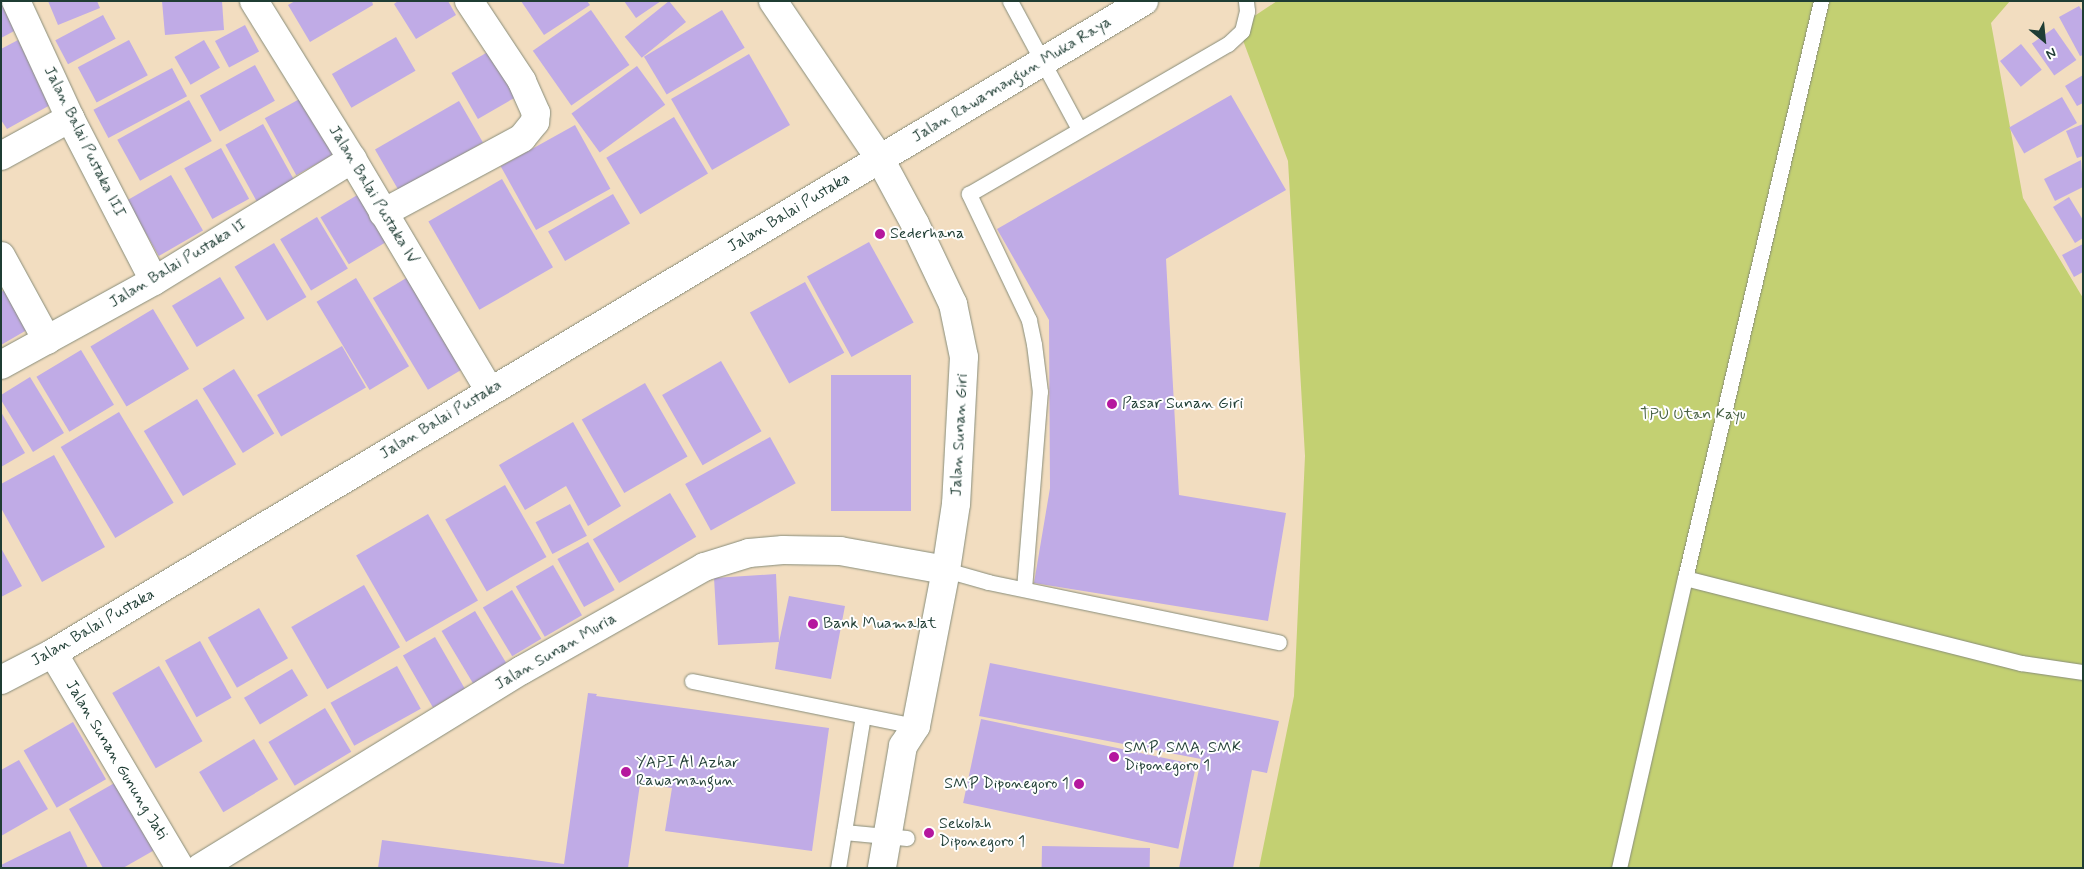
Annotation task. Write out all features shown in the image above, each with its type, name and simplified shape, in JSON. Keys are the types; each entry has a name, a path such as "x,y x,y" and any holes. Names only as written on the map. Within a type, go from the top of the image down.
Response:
{"street":[{"name":"Jalan Balai Pustaka III","path":"16,1 70,118 154,281"},
{"name":"Jalan Balai Pustaka IV","path":"254,1 352,159 490,391"},
{"path":"383,213 522,138 535,122 536,113 522,81 469,1"},
{"name":"Jalan Sunan Giri","path":"773,1 880,159 915,224 953,304 964,357 956,504 946,570 916,726 903,746 897,837 901,868"},
{"name":"Jalan Rawamangun Muka Raya","path":"880,159 1144,1"},
{"path":"1,156 70,118"},
{"name":"Jalan Balai Pustaka II","path":"1,365 154,281 352,159"},
{"name":"Jalan Balai Pustaka","path":"1,680 52,652 880,159"},
{"path":"1,256 47,340"},
{"name":"Jalan Sunan Muria","path":"200,868 522,670 704,567 749,553 783,550 840,551 946,570"},
{"name":"Jalan Sunan Gunung Jati","path":"52,652 180,868"},
{"name":"Jalan Sunan Giri","path":"882,868 897,837"}],"lane":[{"path":"1010,1 1079,129"},
{"path":"1024,589 1040,392 1034,344 1029,320 969,194 1228,44 1242,31 1247,11 1246,1"},
{"path":"1619,868 1685,578 1821,1"},
{"path":"946,570 1024,589 1279,642"},
{"path":"1685,578 2021,663 2083,672"},
{"path":"692,681 916,726"},
{"path":"838,868 863,716"},
{"path":"844,832 897,837"}],"green space":[{"name":"TPU Utan Kayu","path":"1277,1 2010,1 1991,23 2023,198 2083,298 2083,868 1259,868 1294,696 1305,456 1288,161 1238,27"}],"building":[{"path":"1,1 18,29 1,38"},
{"path":"48,1 97,1 100,8 58,25"},
{"path":"162,1 222,1 224,30 165,35"},
{"path":"295,1 372,1 373,5 310,42 288,5"},
{"path":"398,1 448,1 456,15 416,39 394,4"},
{"path":"521,1 587,1 590,5 544,35"},
{"path":"624,1 661,1 636,18"},
{"path":"669,1 686,22 642,58 625,37"},
{"path":"2079,6 2083,12 2083,55 2080,56 2059,17"},
{"path":"591,10 629,65 571,106 533,51"},
{"path":"722,10 745,48 667,95 644,57"},
{"path":"103,15 116,39 68,64 55,40"},
{"path":"245,25 259,51 229,67 215,41"},
{"path":"2054,28 2076,60 2054,75 2032,43"},
{"path":"396,37 416,71 351,108 332,74"},
{"path":"18,40 52,104 7,129 1,120 1,49"},
{"path":"129,40 148,75 97,103 78,67"},
{"path":"204,40 220,68 191,85 175,57"},
{"path":"2021,44 2042,70 2021,87 2000,61"},
{"path":"493,49 520,95 478,119 451,73"},
{"path":"749,54 790,125 712,170 671,99"},
{"path":"255,65 275,101 220,131 200,96"},
{"path":"637,66 665,105 600,152 571,114"},
{"path":"172,68 187,96 108,138 93,110"},
{"path":"2083,75 2083,103 2077,106 2065,86"},
{"name":"Pasar Sunan Giri","path":"1231,95 1286,190 1166,259 1179,495 1286,513 1268,621 1034,583 1050,488 1049,320 997,229"},
{"path":"305,96 337,153 296,175 265,118"},
{"path":"2062,97 2077,123 2024,153 2009,128"},
{"path":"189,100 212,141 140,181 117,140"},
{"path":"459,101 483,143 399,191 375,150"},
{"path":"674,117 708,174 640,214 606,158"},
{"path":"263,124 295,181 257,202 225,145"},
{"path":"2083,124 2083,156 2077,158 2066,131"},
{"path":"575,125 610,189 536,230 501,166"},
{"path":"221,148 249,199 212,219 184,168"},
{"path":"2081,160 2083,187 2055,201 2044,179"},
{"path":"171,175 203,230 159,256 127,201"},
{"path":"502,179 553,267 479,310 428,222"},
{"path":"359,194 387,241 349,264 320,217"},
{"path":"613,194 630,223 565,261 548,232"},
{"path":"2069,197 2083,220 2083,238 2075,243 2053,207"},
{"path":"317,217 348,268 311,291 280,239"},
{"path":"869,242 914,322 852,357 807,276"},
{"path":"274,243 306,297 267,321 235,267"},
{"path":"2083,244 2083,272 2074,277 2062,255"},
{"path":"220,277 245,318 197,347 172,306"},
{"path":"408,277 463,369 428,390 373,298"},
{"path":"356,278 409,366 370,390 317,302"},
{"path":"805,282 844,353 789,383 750,313"},
{"path":"9,288 32,327 1,345 1,292"},
{"path":"153,309 189,369 126,407 90,347"},
{"path":"342,346 366,388 281,437 257,395"},
{"path":"81,350 114,405 69,432 36,377"},
{"path":"721,361 762,431 703,465 662,395"},
{"path":"234,369 274,433 243,453 203,389"},
{"path":"831,375 911,375 911,511 831,511"},
{"path":"30,377 64,433 33,452 1,400 1,395"},
{"path":"645,383 688,457 624,493 582,420"},
{"path":"197,399 236,464 183,496 144,431"},
{"path":"1,412 25,453 1,467"},
{"path":"119,412 174,503 115,538 61,447"},
{"path":"573,422 621,506 588,526 566,486 525,510 499,465"},
{"path":"770,437 796,483 711,530 685,484"},
{"path":"54,455 105,547 42,582 1,508 1,484"},
{"path":"505,485 546,557 487,591 445,520"},
{"path":"670,493 696,537 619,583 593,539"},
{"path":"570,504 587,536 552,554 536,522"},
{"path":"428,514 478,601 406,642 356,556"},
{"path":"588,542 615,590 584,607 557,559"},
{"path":"1,548 22,586 1,597"},
{"path":"553,565 582,615 545,637 516,586"},
{"path":"776,574 779,642 718,645 714,578"},
{"path":"364,585 400,647 327,689 291,627"},
{"path":"512,590 541,639 512,656 483,608"},
{"name":"Bank Muamalat","path":"789,596 845,606 831,679 775,669"},
{"path":"259,608 288,658 237,688 208,638"},
{"path":"475,611 507,665 474,685 442,631"},
{"path":"435,637 465,689 433,707 403,656"},
{"path":"200,641 232,698 197,717 165,660"},
{"path":"990,663 1279,721 1267,773 1252,770 1233,868 1179,868 1201,759 979,716"},
{"path":"159,666 202,741 156,768 112,693"},
{"path":"397,666 421,709 354,746 331,703"},
{"path":"292,669 308,696 260,724 244,698"},
{"path":"588,693 597,694 596,696 829,728 812,851 665,831 672,788 640,784 628,868 378,868 382,840 564,864"},
{"path":"325,708 351,752 295,786 268,742"},
{"name":"SMP Diponegoro 1","path":"981,719 1196,765 1178,849 963,803"},
{"path":"73,722 106,779 57,808 24,750"},
{"path":"254,739 278,779 223,812 199,772"},
{"path":"19,760 48,809 1,836 1,770"},
{"path":"118,781 158,848 123,868 103,868 69,809"},
{"path":"70,831 88,868 1,868 1,865"},
{"path":"1042,846 1150,848 1150,868 1042,868"}],"place":[{"name":"Sederhana","path":"880,234"},
{"name":"Pasar Sunan Giri","path":"1112,404"},
{"name":"Bank Muamalat","path":"813,624"},
{"name":"SMP, SMA, SMK Diponegoro 1","path":"1114,757"},
{"name":"YAPI Al Azhar Rawamangun","path":"626,772"},
{"name":"SMP Diponegoro 1","path":"1079,784"},
{"name":"Sekolah Diponegoro 1","path":"929,833"}]}
